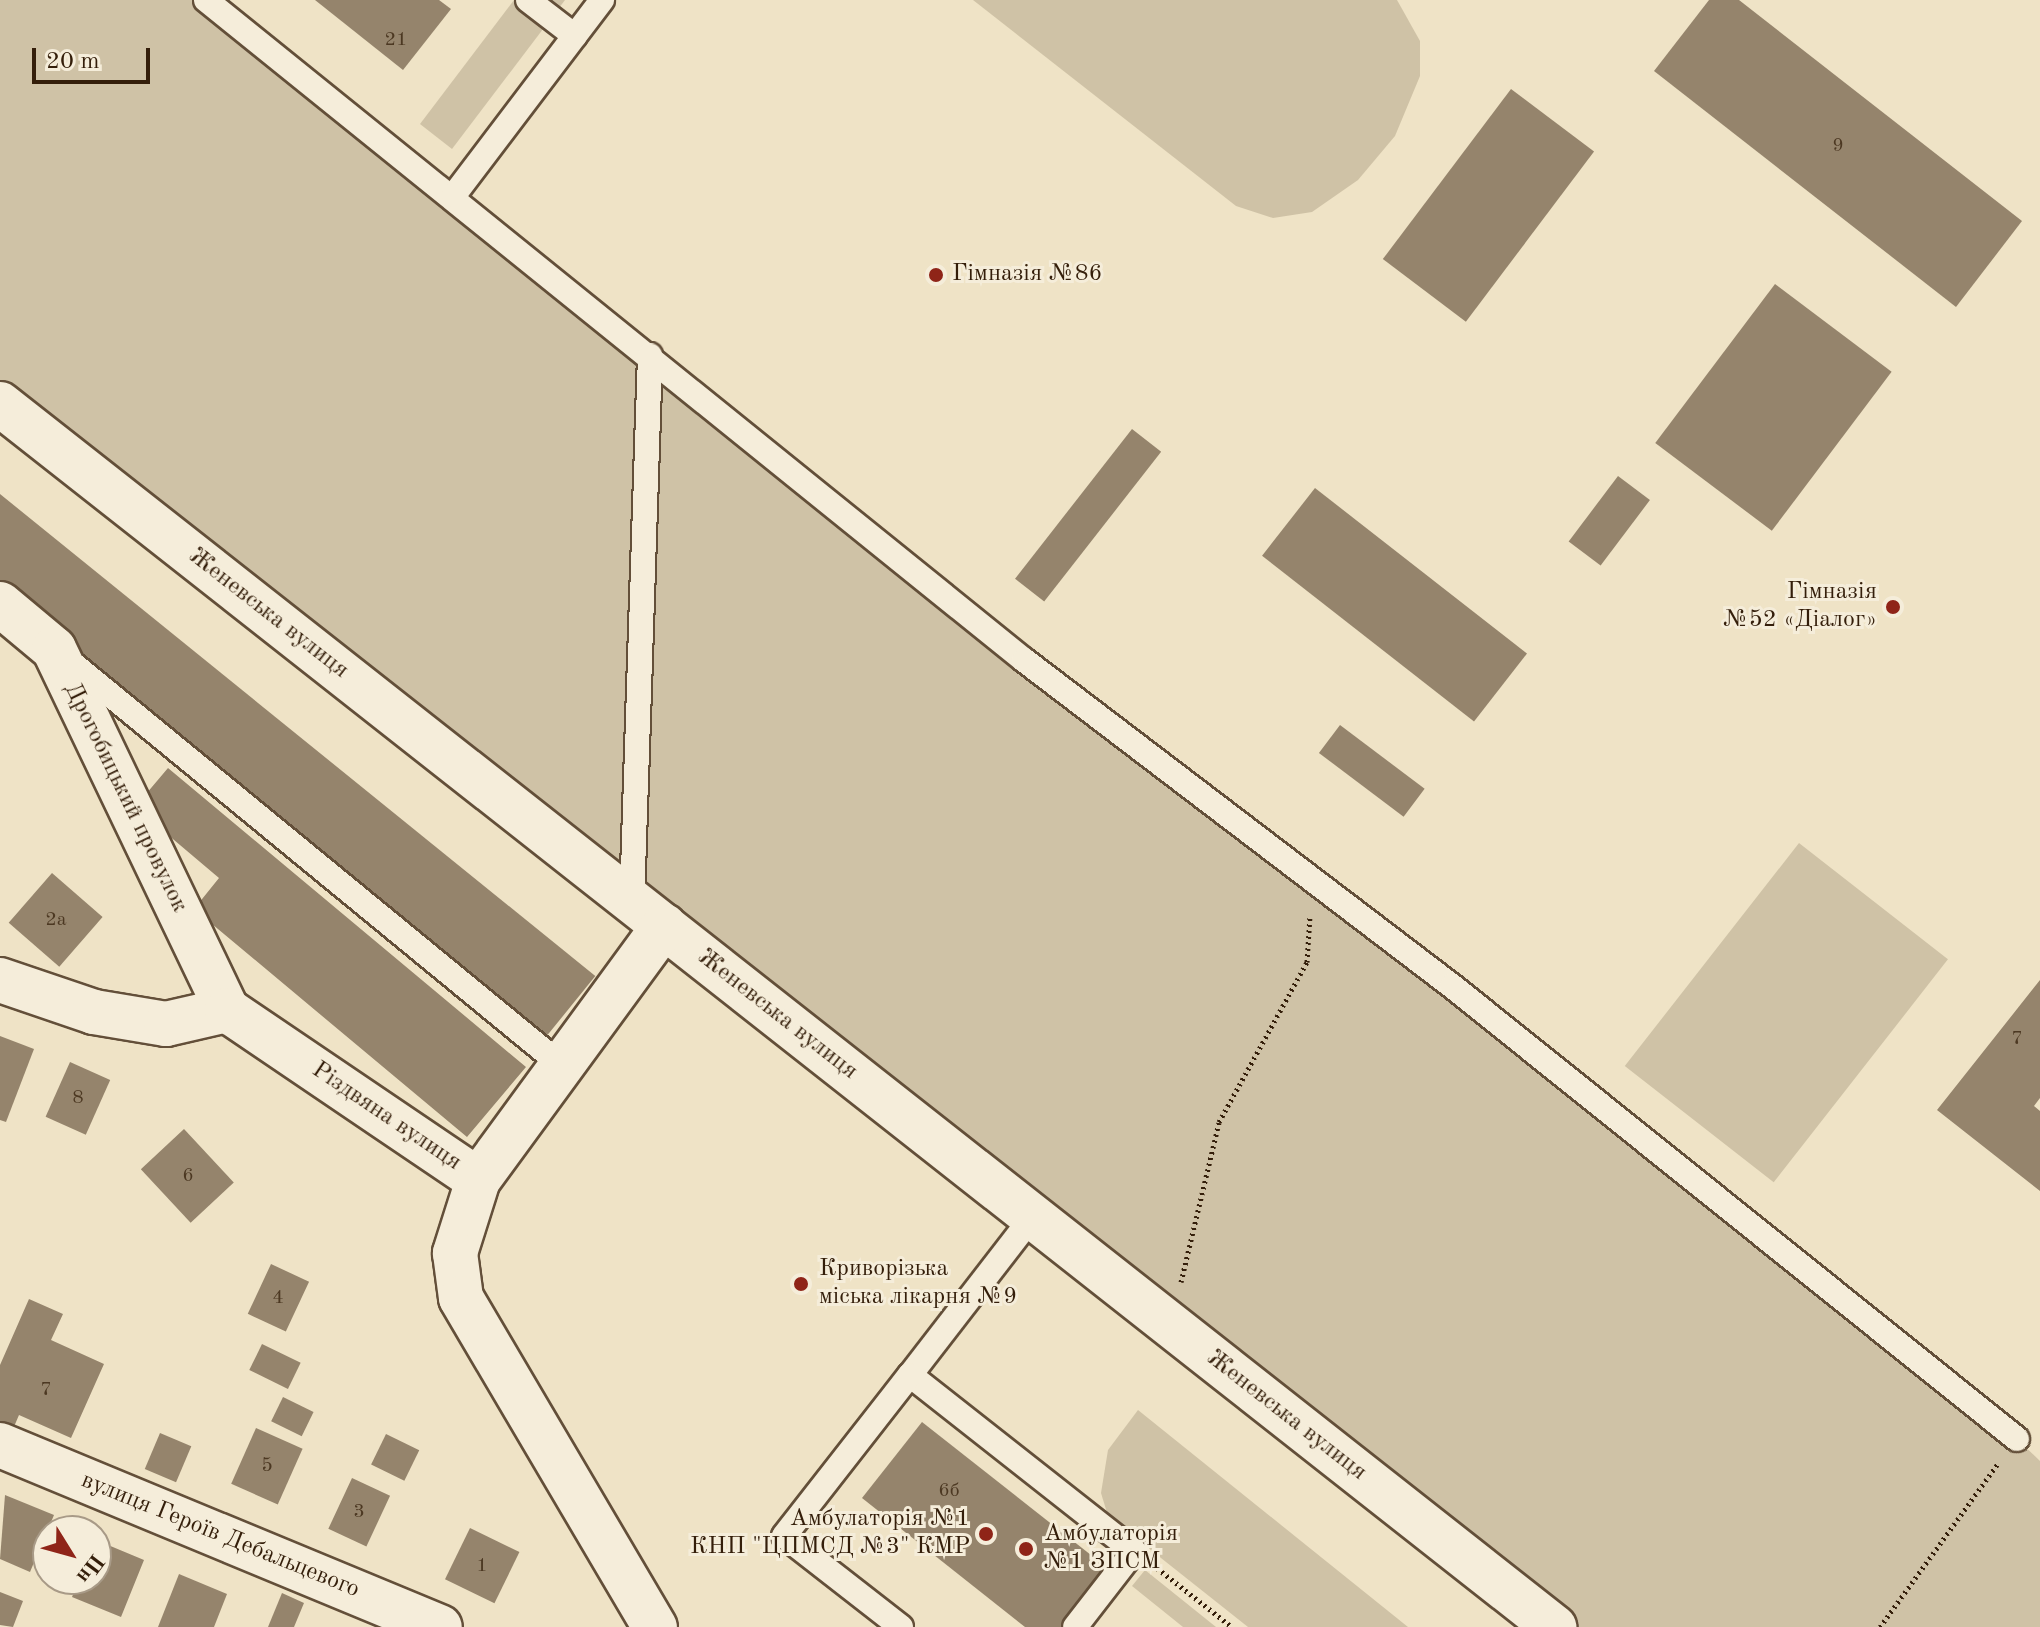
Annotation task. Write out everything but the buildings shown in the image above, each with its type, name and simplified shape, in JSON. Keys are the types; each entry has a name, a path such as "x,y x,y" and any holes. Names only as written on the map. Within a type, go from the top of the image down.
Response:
{"street":[{"name":"Женевська вулиця","path":"0,404 1554,1627"},
{"name":"Дрогобицький провулок","path":"0,604 54,649 227,1010"},
{"name":"Різдвяна вулиця","path":"227,1010 478,1180 560,1064 648,914"},
{"path":"0,980 94,1012 166,1024 227,1010"},
{"path":"478,1180 455,1253 461,1298 655,1627"},
{"name":"вулиця Героїв Дебальцевого","path":"0,1445 440,1627"}],"lane":[{"path":"206,0 454,195 1024,660 1319,885 2017,1439"},
{"path":"528,0 575,36"},
{"path":"454,195 602,0"},
{"path":"648,914 650,355"},
{"path":"54,649 560,1064"},
{"path":"901,1627 784,1536 1033,1216"},
{"path":"910,1375 1134,1551 1075,1627"}],"path":[{"path":"1173,1327 1187,1235 1219,1122 1307,962 1319,885"},
{"path":"1880,1627 2017,1439"},
{"path":"1134,1551 1232,1627"}],"shaded area":[{"path":"0,0 206,0 2017,1439 2040,1461 2040,1627 1554,1627 0,404"},
{"path":"514,0 565,0 452,149 420,124"},
{"path":"973,0 1397,0 1420,41 1420,76 1395,136 1358,180 1312,212 1273,218 1236,206"},
{"path":"1799,843 1948,959 1774,1182 1625,1066"},
{"path":"1138,1410 1408,1627 1248,1627 1108,1516 1101,1493 1108,1450"},
{"path":"1145,1570 1216,1627 1183,1627 1132,1586"}],"place":[{"name":"Гімназія №86","path":"936,275"},
{"name":"Гімназія №52 «Діалог»","path":"1893,607"},
{"name":"Криворізька міська лікарня №9","path":"801,1284"},
{"name":"Амбулаторія №1 КНП \"ЦПМСД №3\" КМР","path":"986,1534"},
{"name":"Амбулаторія №1 ЗПСМ","path":"1026,1549"}]}
